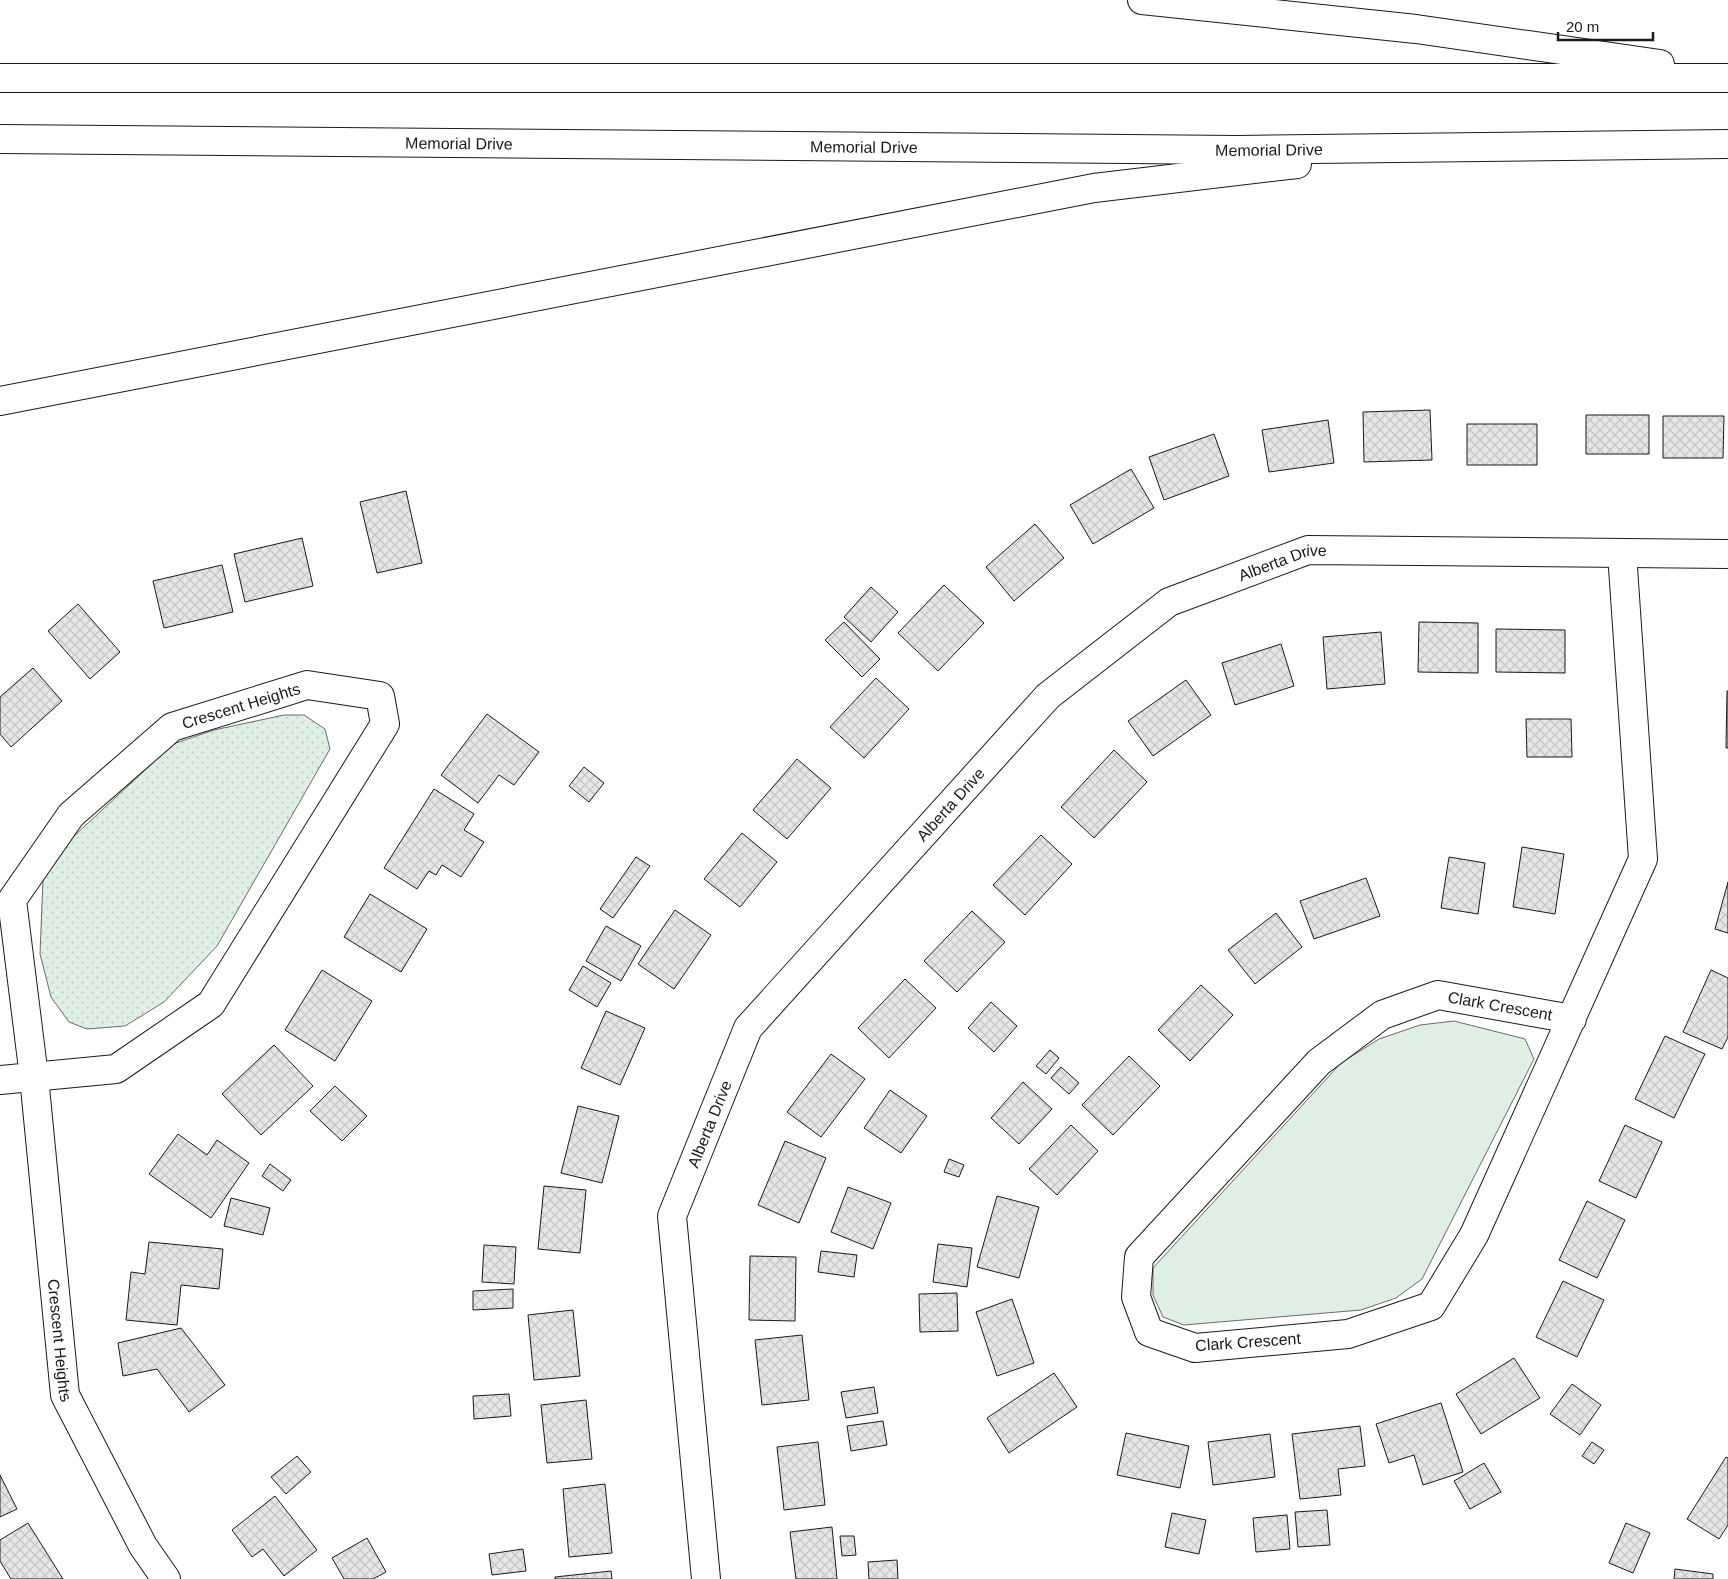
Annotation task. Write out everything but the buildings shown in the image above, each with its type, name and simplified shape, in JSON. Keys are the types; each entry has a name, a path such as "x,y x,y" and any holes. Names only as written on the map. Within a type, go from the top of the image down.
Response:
{"main road":[{"path":"1142,0 1416,29 1728,74"},
{"path":"0,78 1728,78"},
{"name":"Memorial Drive","path":"0,139 1227,150 1728,144"},
{"path":"0,400 1094,188 1448,147"},
{"name":"Alberta Drive","path":"706,1579 672,1216 748,1028 1048,696 1168,602 1308,550 1728,554"},
{"name":"Clark Crescent","path":"1572,1019 1438,995 1382,1015 1319,1062 1140,1257 1136,1297 1148,1332 1195,1348 1348,1334 1431,1306 1474,1235 1572,1019 1643,859 1622,553"},
{"name":"Crescent Heights","path":"34,1077 116,1069 212,1004 385,724 380,696 307,685 172,727 71,815 12,900 34,1077 65,1394 143,1546 166,1579"},
{"path":"0,1080 34,1077"}],"green space":[{"path":"284,715 304,715 325,729 330,749 217,946 164,1002 125,1026 87,1029 69,1022 51,997 40,954 43,880 72,838 173,744 214,730"},
{"path":"1454,1021 1525,1039 1534,1059 1422,1279 1396,1298 1361,1310 1184,1325 1163,1317 1153,1295 1153,1268 1341,1063 1379,1039 1420,1025"}]}
